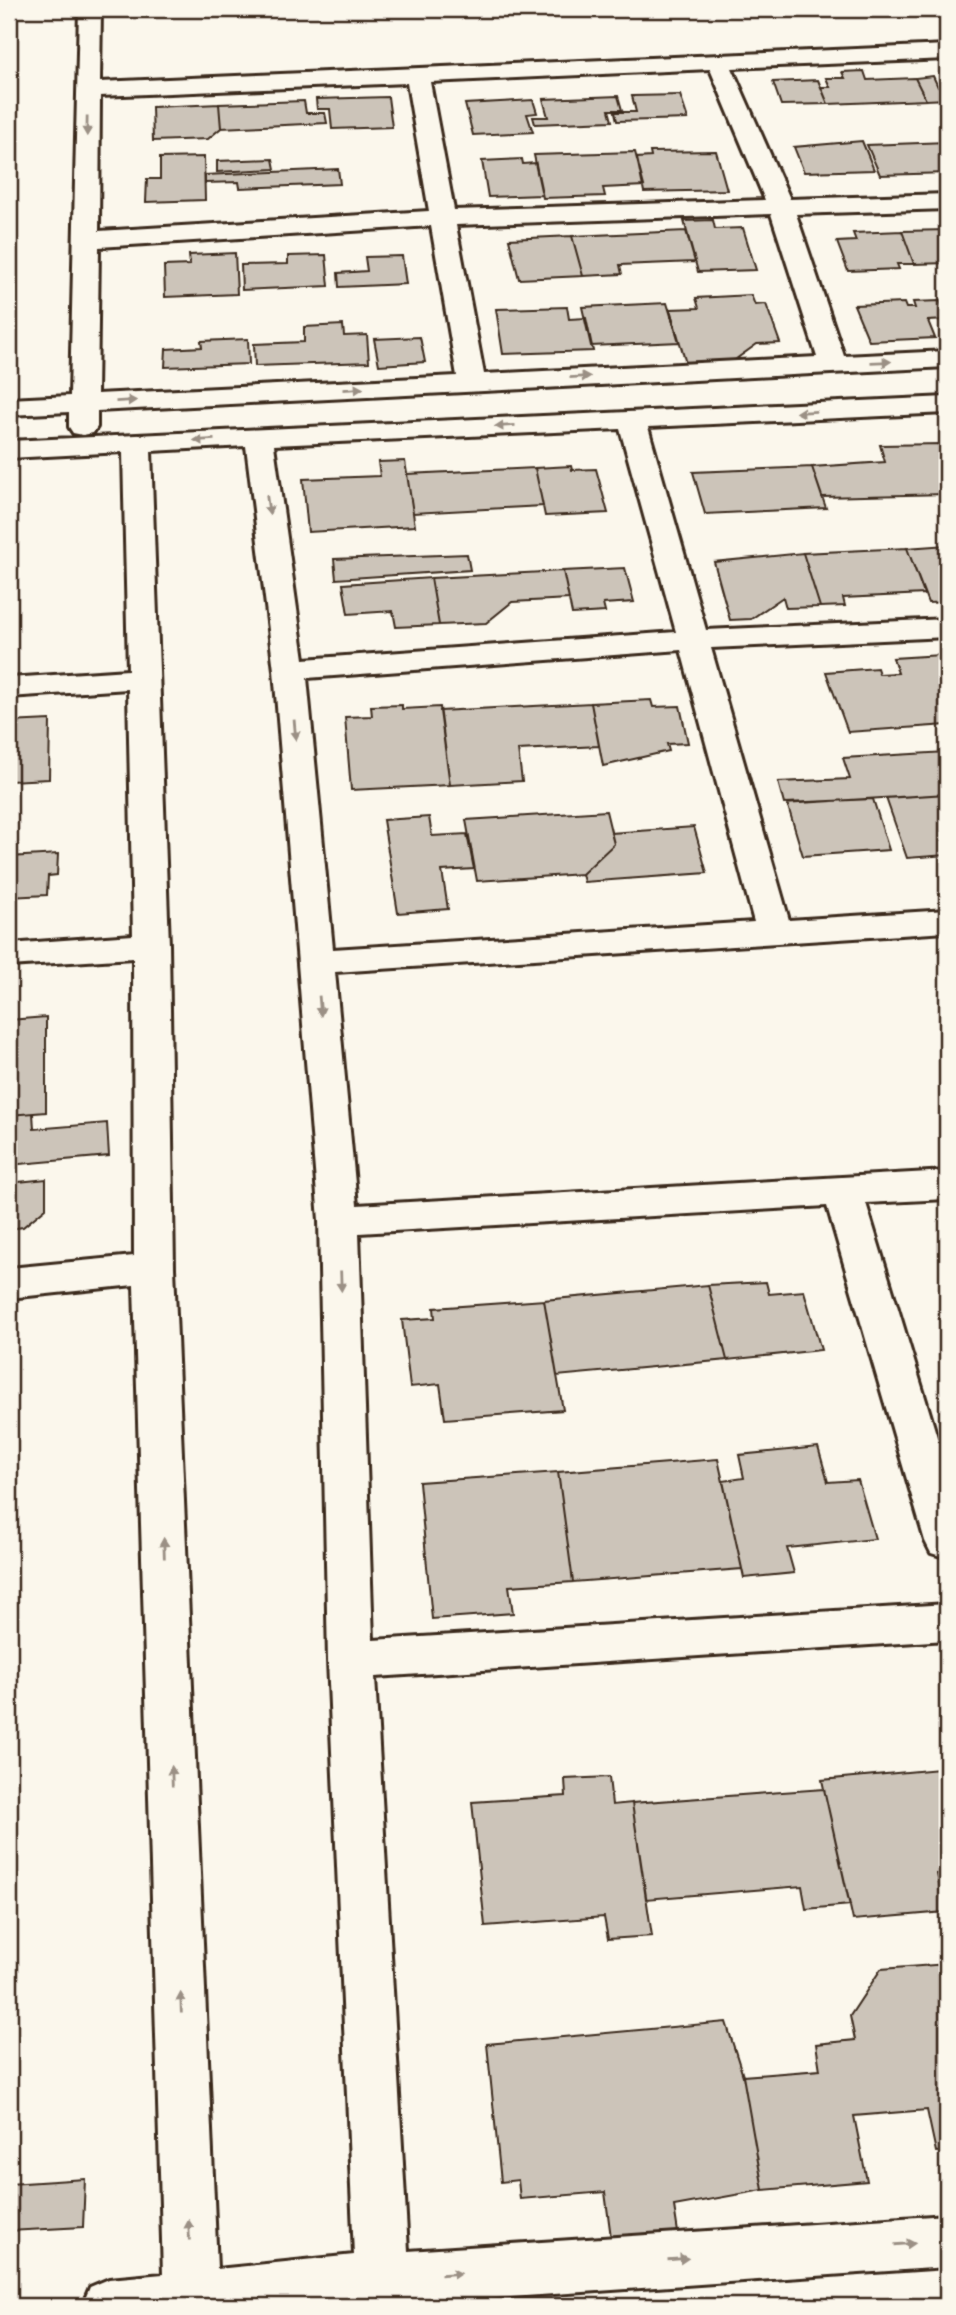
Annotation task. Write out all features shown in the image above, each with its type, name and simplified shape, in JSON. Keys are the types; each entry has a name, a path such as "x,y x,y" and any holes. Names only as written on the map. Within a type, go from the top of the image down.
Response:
{"lane":[{"path":"81,446 85,403 90,9"},
{"path":"88,90 947,52"},
{"path":"718,62 781,207 833,364"},
{"path":"416,75 472,383"},
{"path":"85,240 442,218 947,201"},
{"path":"9,407 947,359"},
{"path":"9,449 947,405"},
{"path":"632,420 775,933"},
{"path":"259,437 290,670 339,1220 351,1660 384,2293"},
{"path":"136,443 151,945 154,1268 191,2302"},
{"path":"290,670 693,640 947,628"},
{"path":"9,687 143,680"},
{"path":"316,962 947,921"},
{"path":"9,955 151,945"},
{"path":"339,1220 947,1185"},
{"path":"843,1192 947,1541"},
{"path":"9,1283 154,1268"},
{"path":"351,1660 947,1622"},
{"path":"108,2306 384,2293 947,2241"}],"building":[{"path":"864,71 867,80 915,78 926,100 828,104 821,87 830,87 826,78 845,78 842,72"},
{"path":"933,76 938,87 947,87 947,99 926,100 915,78"},
{"path":"818,80 828,104 781,105 773,82"},
{"path":"680,95 688,119 617,121 615,112 636,112 632,96"},
{"path":"618,96 622,110 609,110 612,121 535,124 533,117 548,117 543,99"},
{"path":"388,97 392,127 332,129 330,109 317,109 316,99"},
{"path":"533,100 537,113 527,114 533,132 473,135 465,104"},
{"path":"304,101 306,113 325,113 327,123 221,128 219,104"},
{"path":"219,104 221,128 208,139 153,141 152,107"},
{"path":"862,141 874,170 804,172 794,147"},
{"path":"947,142 947,173 880,175 867,145"},
{"path":"716,151 727,190 644,192 637,158 651,157 650,152"},
{"path":"635,152 644,186 603,188 605,196 543,198 534,155"},
{"path":"204,157 205,200 146,202 147,179 160,179 160,158"},
{"path":"273,159 275,169 217,172 217,161"},
{"path":"522,159 523,164 535,163 542,195 488,197 482,161"},
{"path":"338,169 340,184 240,188 239,182 205,183 205,175"},
{"path":"713,220 715,229 743,228 756,270 698,272 684,221"},
{"path":"947,230 947,263 914,264 902,231"},
{"path":"686,231 695,262 620,265 622,274 583,276 572,236"},
{"path":"902,231 914,264 897,264 899,269 848,271 837,242 856,241 853,233"},
{"path":"572,236 583,276 519,279 509,239"},
{"path":"235,253 237,294 165,297 164,266 190,265 189,255"},
{"path":"326,255 329,286 242,290 241,265 288,264 288,256"},
{"path":"402,256 406,284 339,287 338,273 367,271 365,257"},
{"path":"751,295 755,305 766,304 780,343 757,344 729,364 687,367 670,309 699,308 696,298"},
{"path":"940,301 947,320 928,321 935,338 869,341 854,305 904,303 906,308 915,308 913,302"},
{"path":"667,303 679,342 591,346 582,307"},
{"path":"567,307 569,319 586,318 593,351 503,354 496,309"},
{"path":"343,325 344,336 367,335 369,362 255,366 254,344 304,342 304,327"},
{"path":"420,337 425,362 379,365 374,339"},
{"path":"248,339 249,364 165,367 166,349 202,347 201,341"},
{"path":"942,444 947,457 947,494 822,497 812,467 885,462 880,445"},
{"path":"405,461 415,526 308,532 303,479 380,476 378,462"},
{"path":"571,466 572,470 596,469 608,513 545,516 535,468"},
{"path":"812,467 826,508 705,514 693,472"},
{"path":"535,468 543,506 413,513 407,474"},
{"path":"947,545 947,602 928,603 907,548"},
{"path":"907,548 924,594 843,598 845,606 820,607 803,553"},
{"path":"803,553 820,607 786,608 783,597 751,619 730,620 714,562"},
{"path":"467,554 470,570 336,579 334,559"},
{"path":"625,568 634,602 603,604 605,612 572,614 563,571"},
{"path":"563,571 569,599 512,602 486,623 439,625 431,578"},
{"path":"431,578 439,625 396,627 393,611 348,614 343,584"},
{"path":"941,655 947,669 947,725 848,732 826,672 877,668 879,674 898,673 893,658"},
{"path":"651,700 653,707 680,706 688,743 667,744 669,751 603,766 591,703"},
{"path":"591,703 599,746 518,750 522,781 450,785 440,711"},
{"path":"402,705 402,709 440,707 450,785 351,790 345,717 372,716 371,706"},
{"path":"50,720 49,779 9,781 9,722"},
{"path":"947,752 947,794 784,804 778,782 850,779 843,758"},
{"path":"947,794 947,855 907,858 886,798"},
{"path":"873,799 889,850 803,856 787,803"},
{"path":"606,811 614,844 582,874 477,881 466,820"},
{"path":"429,817 432,836 467,834 474,869 442,871 448,909 398,913 383,820"},
{"path":"694,827 707,873 584,882 582,874 614,844 611,833"},
{"path":"58,854 57,875 48,876 47,895 9,897 9,857"},
{"path":"46,1017 46,1112 9,1115 9,1020"},
{"path":"33,1113 34,1129 107,1123 109,1156 9,1165 9,1115"},
{"path":"46,1179 46,1208 23,1227 9,1229 9,1183"},
{"path":"766,1282 769,1294 804,1291 821,1350 727,1360 708,1285"},
{"path":"708,1285 727,1360 557,1376 544,1300"},
{"path":"544,1300 563,1410 445,1419 440,1384 410,1387 402,1320 435,1318 434,1308"},
{"path":"818,1447 828,1482 858,1480 875,1539 787,1548 794,1573 744,1578 723,1481 744,1478 739,1455"},
{"path":"718,1459 742,1569 573,1582 558,1472"},
{"path":"558,1472 573,1582 509,1586 513,1613 432,1619 419,1482"},
{"path":"939,1769 947,1800 947,1873 937,1874 945,1912 853,1920 822,1780"},
{"path":"609,1777 612,1805 632,1803 652,1936 608,1939 604,1917 485,1926 472,1802 566,1796 565,1779"},
{"path":"824,1789 850,1905 806,1909 802,1886 646,1899 632,1803"},
{"path":"947,1964 947,2151 936,2152 927,2110 854,2116 867,2181 763,2190 743,2076 820,2070 816,2044 855,2040 850,2016 881,1969"},
{"path":"726,2022 743,2076 763,2190 674,2206 679,2239 612,2245 605,2192 520,2199 518,2180 501,2182 487,2044"},
{"path":"85,2179 83,2227 9,2231 9,2184"}]}
